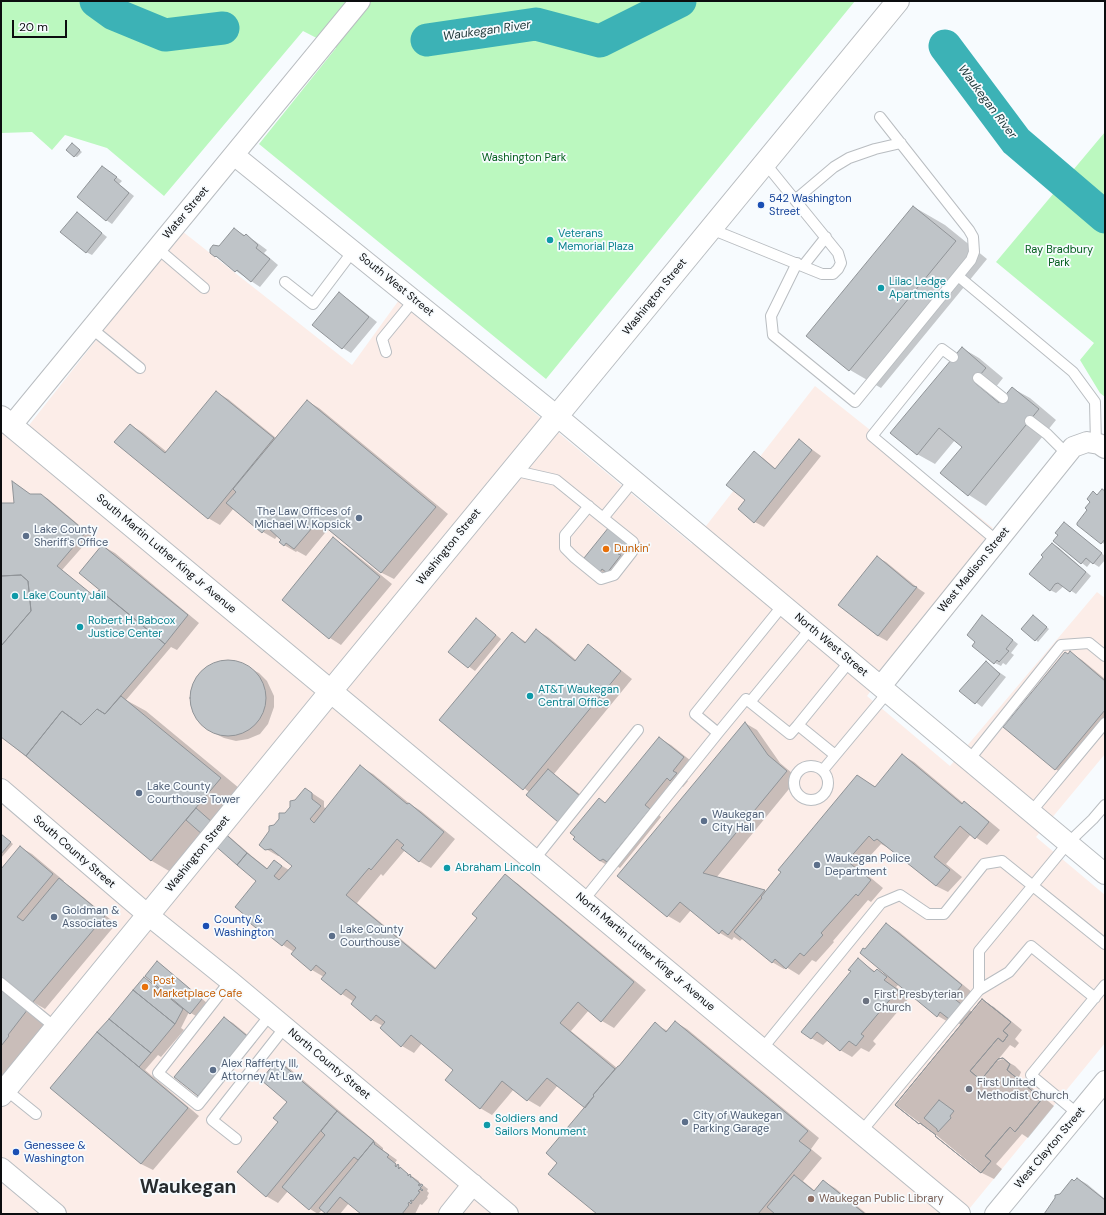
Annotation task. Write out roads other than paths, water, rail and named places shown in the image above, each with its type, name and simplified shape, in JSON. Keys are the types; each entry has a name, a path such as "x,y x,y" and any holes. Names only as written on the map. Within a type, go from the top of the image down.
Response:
{"main road":[{"name":"Washington Street","path":"3,1092 898,1"},
{"name":"South Martin Luther King Jr Avenue","path":"6,422 331,691"},
{"name":"North Martin Luther King Jr Avenue","path":"331,691 762,1048 959,1214"}],"street":[{"name":"Water Street","path":"6,422 91,328 360,1"},
{"name":"South West Street","path":"234,155 557,416"},
{"name":"North West Street","path":"557,416 1105,874"},
{"name":"West Madison Street","path":"884,689 997,541 1073,447 1087,442 1100,446"},
{"name":"South County Street","path":"1,789 148,915"},
{"name":"North County Street","path":"148,915 230,981 508,1214"},
{"name":"West Clayton Street","path":"995,1214 1105,1081"},
{"path":"1,1168 56,1214"},
{"path":"449,1214 473,1184"}],"lane":[{"path":"826,237 800,264 771,316 772,330 773,335 855,402 971,260 974,252 973,237 880,117"},
{"path":"795,200 834,167 849,158 875,149 901,143"},
{"path":"711,229 826,275 833,274 838,269 841,263 838,253 765,163"},
{"path":"157,248 204,288"},
{"path":"286,282 313,304 353,251"},
{"path":"958,276 1073,372 1095,402 1100,446"},
{"path":"386,352 382,339 414,300"},
{"path":"91,328 140,368"},
{"path":"953,357 942,349 872,436 997,541"},
{"path":"978,378 1003,398"},
{"path":"1030,421 1047,434 1067,454"},
{"path":"512,470 556,480 589,506 633,542 632,552 614,575 601,579 565,548 565,535 589,506"},
{"path":"603,518 634,480"},
{"path":"718,733 694,714 783,605"},
{"path":"750,702 811,628"},
{"path":"969,760 1061,645 1089,643 1105,656"},
{"path":"583,901 746,699 790,734 850,661"},
{"path":"823,770 884,689"},
{"path":"1031,812 1105,723"},
{"path":"798,725 835,756"},
{"path":"534,860 638,730"},
{"path":"979,990 979,952 1068,843 1105,805"},
{"path":"762,1048 881,903 900,895 928,914 944,914 984,864 1002,861 1105,944"},
{"path":"861,1132 979,990 1010,972 1031,946 1095,998"},
{"path":"230,981 158,1072 198,1105 278,1021"},
{"path":"1,983 56,1028"},
{"path":"1078,1114 1031,1075 1105,985"},
{"path":"236,1139 212,1120 278,1021"},
{"path":"3,1092 36,1114"}],"waterway":[{"path":"96,1 114,14 165,35 223,28"},
{"name":"Waukegan River","path":"427,40 536,24 600,41 680,1"},
{"name":"Waukegan River","path":"945,46 1016,141 1105,217"}],"place":[{"name":"542 Washington Street","path":"761,205"},
{"name":"Veterans Memorial Plaza","path":"550,240"},
{"name":"Lilac Ledge Apartments","path":"881,288"},
{"name":"The Law Offices of Michael W. Kopsick","path":"359,518"},
{"name":"Lake County Sheriff's Office","path":"26,536"},
{"name":"Dunkin'","path":"606,549"},
{"name":"Lake County Jail","path":"15,596"},
{"name":"Robert H. Babcox Justice Center","path":"80,627"},
{"name":"AT&T Waukegan Central Office","path":"530,696"},
{"name":"Lake County Courthouse Tower","path":"139,793"},
{"name":"Waukegan City Hall","path":"704,821"},
{"name":"Waukegan Police Department","path":"817,865"},
{"name":"Abraham Lincoln","path":"447,868"},
{"name":"Goldman & Associates","path":"54,917"},
{"name":"County & Washington","path":"206,926"},
{"name":"Lake County Courthouse","path":"332,936"},
{"name":"Post Marketplace Cafe","path":"145,987"},
{"name":"First Presbyterian Church","path":"866,1001"},
{"name":"Alex Rafferty III, Attorney At Law","path":"213,1070"},
{"name":"First United Methodist Church","path":"969,1089"},
{"name":"City of Waukegan Parking Garage","path":"685,1122"},
{"name":"Soldiers and Sailors Monument","path":"487,1125"},
{"name":"Genessee & Washington","path":"16,1152"},
{"name":"Waukegan Public Library","path":"811,1199"}],"district":[{"name":"Waukegan","path":"188,1188"}],"park label":[{"name":"Washington Park","path":"524,158"},
{"name":"Ray Bradbury Park","path":"1059,256"}]}
